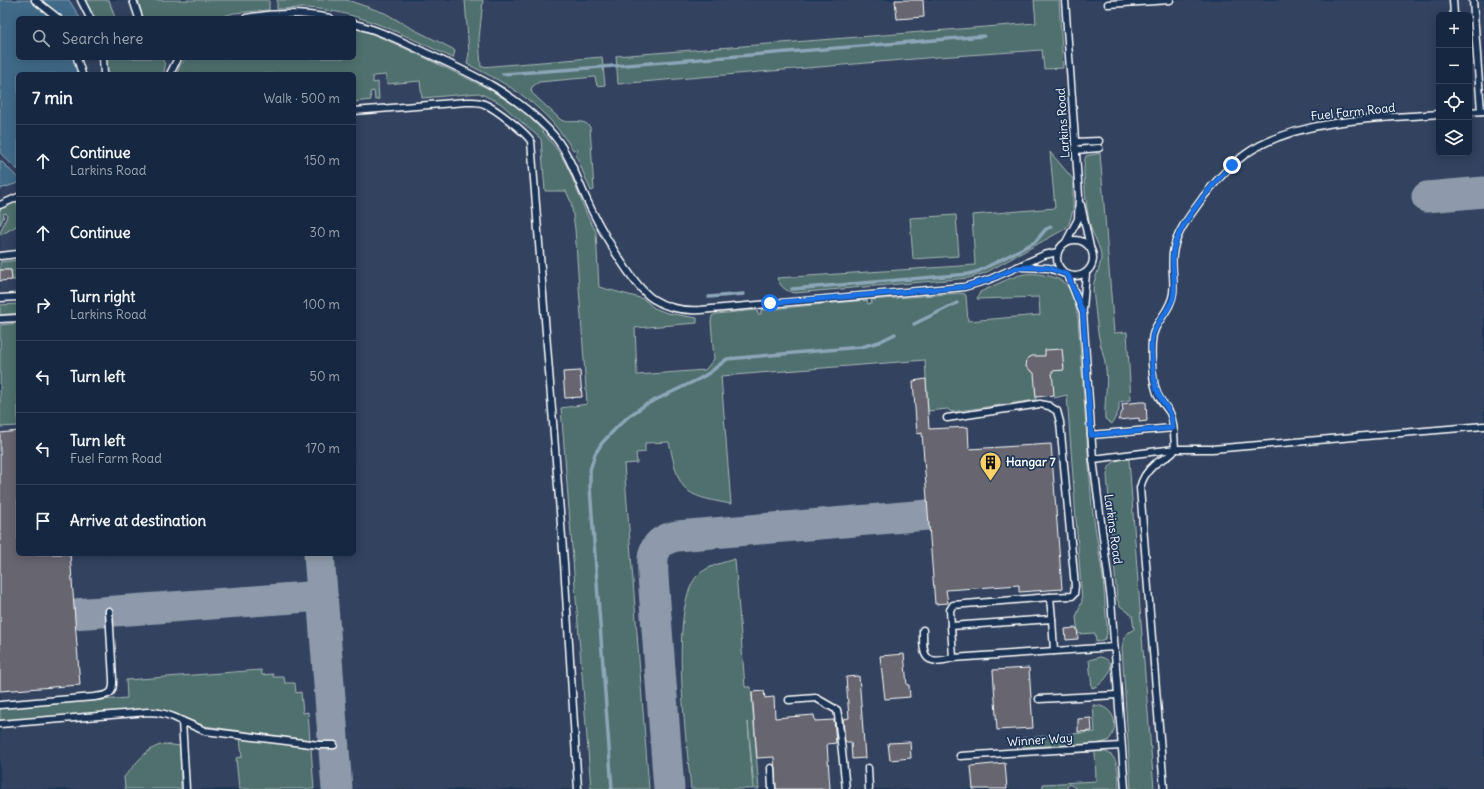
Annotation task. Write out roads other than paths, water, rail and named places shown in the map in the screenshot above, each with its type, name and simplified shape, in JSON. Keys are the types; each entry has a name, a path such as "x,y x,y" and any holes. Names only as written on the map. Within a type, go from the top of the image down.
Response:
{"lane":[{"path":"35,0 55,16"},
{"path":"81,0 89,16"},
{"path":"133,0 138,16"},
{"name":"Larkins Road","path":"1065,0 1079,196 1078,218 1066,242"},
{"path":"1108,4 1170,0"},
{"path":"1453,0 1454,12"},
{"path":"1472,112 1482,111 1473,0"},
{"path":"284,16 312,16"},
{"path":"356,25 386,34 479,78 502,90 526,108 550,131 567,154 586,198 629,272 649,296 654,300 670,306 689,310 700,310 964,287 988,280 1044,255 1058,252"},
{"path":"78,60 81,72"},
{"path":"103,60 104,72"},
{"path":"171,72 176,60"},
{"path":"356,111 478,102 487,105 497,112 531,141 564,563 578,789"},
{"name":"Fuel Farm Road","path":"1175,449 1173,428 1169,413 1156,390 1152,335 1173,298 1173,255 1175,243 1185,224 1212,186 1227,170 1248,152 1267,142 1297,130 1327,124 1436,114"},
{"path":"1075,142 1099,141"},
{"path":"1076,150 1099,148"},
{"path":"1016,268 1049,268 1074,276 1080,276 1086,273 1093,265 1094,259 1079,196"},
{"path":"0,205 16,198"},
{"path":"1068,275 1063,272 1058,263 1058,252 1060,248 1066,242 1077,240 1087,244 1091,248"},
{"path":"0,256 16,254"},
{"path":"1083,313 1086,273"},
{"name":"Larkins Road","path":"1068,275 1083,313 1093,459 1111,600 1125,789"},
{"path":"0,298 16,297"},
{"path":"0,319 16,318"},
{"path":"947,418 1040,404 1049,406 1057,411 1060,422 1075,586 1074,594 1072,596 953,604 950,610 953,658"},
{"path":"1093,459 1175,449 1220,448 1484,426"},
{"path":"1091,435 1173,428"},
{"path":"1164,789 1140,488 1142,481 1153,466 1172,454 1175,449"},
{"path":"1050,597 1054,651"},
{"path":"0,704 94,697 111,693 113,690 114,679 109,611"},
{"path":"950,626 1052,619"},
{"path":"923,630 924,651 929,659 940,662 953,658 1114,647"},
{"path":"1039,699 1118,695"},
{"path":"789,700 818,699 837,710 846,789"},
{"path":"0,724 155,712 171,715 205,731 319,745 334,745"},
{"path":"182,721 186,789"},
{"name":"Winner Way","path":"960,756 1121,746"},
{"path":"771,768 772,789"},
{"path":"868,768 869,789"}],"waterway":[{"path":"503,74 984,36"},
{"path":"792,289 969,274 979,271 1035,242 1046,229 1051,227"},
{"path":"709,297 744,294"},
{"path":"914,324 957,303"},
{"path":"612,789 590,487 590,470 595,454 602,443 629,416 645,405 699,379 727,359 861,347 879,342 895,334"}],"place":[{"name":"Hangar 7","path":"990,482"}]}
